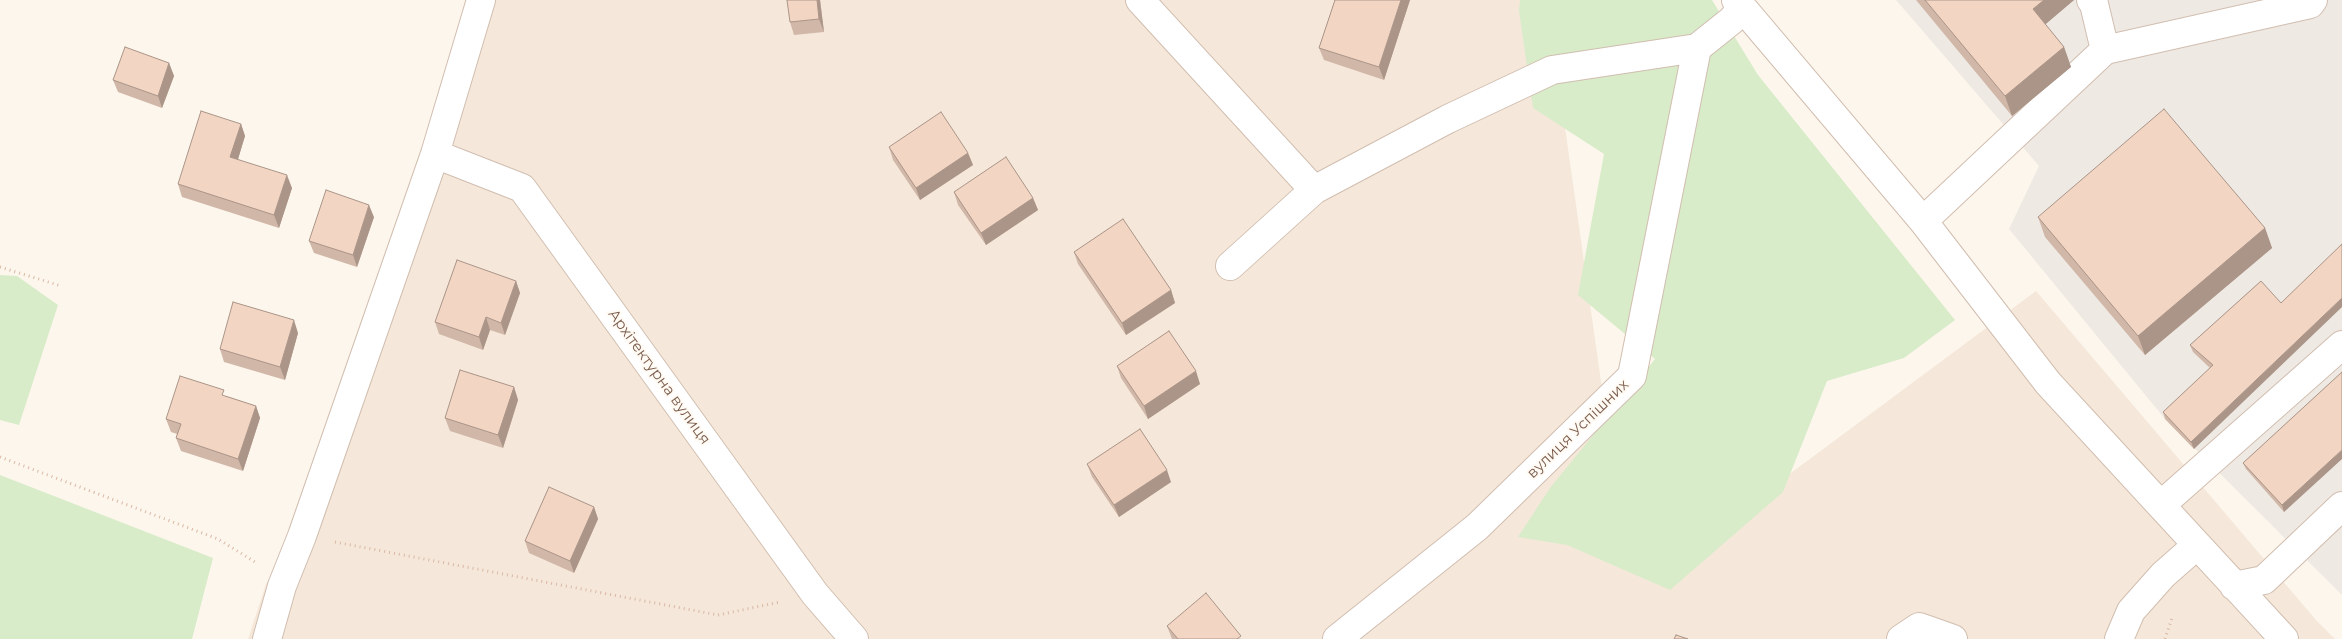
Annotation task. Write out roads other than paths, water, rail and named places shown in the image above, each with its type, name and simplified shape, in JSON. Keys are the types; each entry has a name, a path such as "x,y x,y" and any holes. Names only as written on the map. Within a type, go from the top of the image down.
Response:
{"street":[{"path":"267,639 282,586 302,536 435,154 481,0"},
{"path":"1140,0 1314,190"},
{"path":"2091,0 2094,4 2106,50"},
{"path":"1923,221 2106,50 2310,4 2313,0"},
{"path":"1230,266 1314,190 1448,120 1552,70 1698,48 1732,20 1739,4 1923,221 2048,382 2284,639"},
{"name":"вулиця Успішних","path":"1337,639 1477,527 1632,376 1698,48"},
{"name":"Архітектурна вулиця","path":"435,154 522,188 815,594 854,639"},
{"path":"2160,505 2342,345"},
{"path":"2234,586 2264,580 2342,506"},
{"path":"2119,639 2131,611 2163,575 2197,545"},
{"path":"1901,639 1919,627 1952,639"}]}
